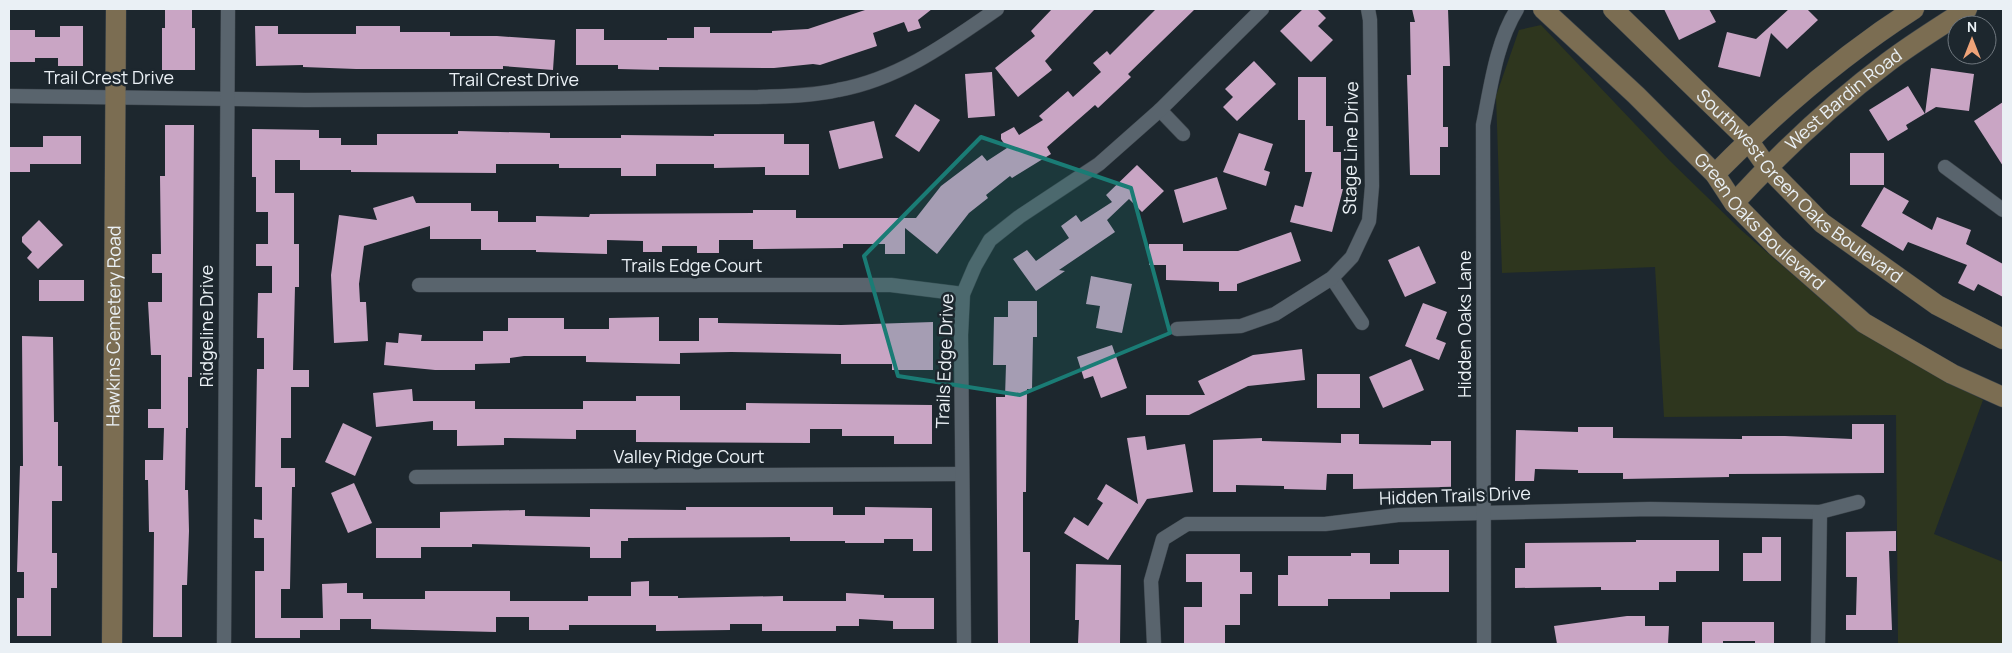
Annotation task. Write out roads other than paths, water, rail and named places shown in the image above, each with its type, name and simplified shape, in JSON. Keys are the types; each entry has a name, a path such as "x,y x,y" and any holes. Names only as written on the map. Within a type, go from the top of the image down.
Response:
{"street":[{"name":"Hawkins Cemetery Road","path":"112,644 116,9"},
{"name":"Ridgeline Drive","path":"224,644 228,9"},
{"name":"Trail Crest Drive","path":"9,96 305,100 758,97 806,94 838,90 899,70 936,52 997,9"},
{"name":"Trails Edge Drive","path":"964,644 961,474 963,294 975,266 990,240 1019,216 1099,164 1160,110 1262,9"},
{"name":"Stage Line Drive","path":"1177,329 1241,326 1275,314 1332,278 1352,257 1369,222 1372,186 1370,20 1368,9"},
{"name":"Hidden Oaks Lane","path":"1484,644 1483,125 1493,72 1510,20 1517,9"},
{"name":"Green Oaks Boulevard","path":"1543,9 1636,95 1715,174 1734,203 1776,246 1864,324 1944,370 2003,397"},
{"name":"Southwest Green Oaks Boulevard","path":"1613,9 1748,140 1767,167 1822,223 1937,305 2003,338"},
{"name":"West Bardin Road","path":"1715,174 1748,140 1821,75 1881,30 1914,9"},
{"name":"West Bardin Road","path":"1734,203 1767,167 1816,120 1881,68 1967,9"},
{"path":"1160,110 1183,134"},
{"path":"1945,167 2003,210"},
{"path":"1332,278 1362,323"},
{"name":"Trails Edge Court","path":"419,285 891,285 963,294"},
{"name":"Valley Ridge Court","path":"416,477 961,474"},
{"name":"Hidden Trails Drive","path":"1154,644 1151,581 1163,539 1187,524 1325,524 1398,515 1650,509 1820,512 1858,502"},
{"path":"1818,644 1820,512"}]}
